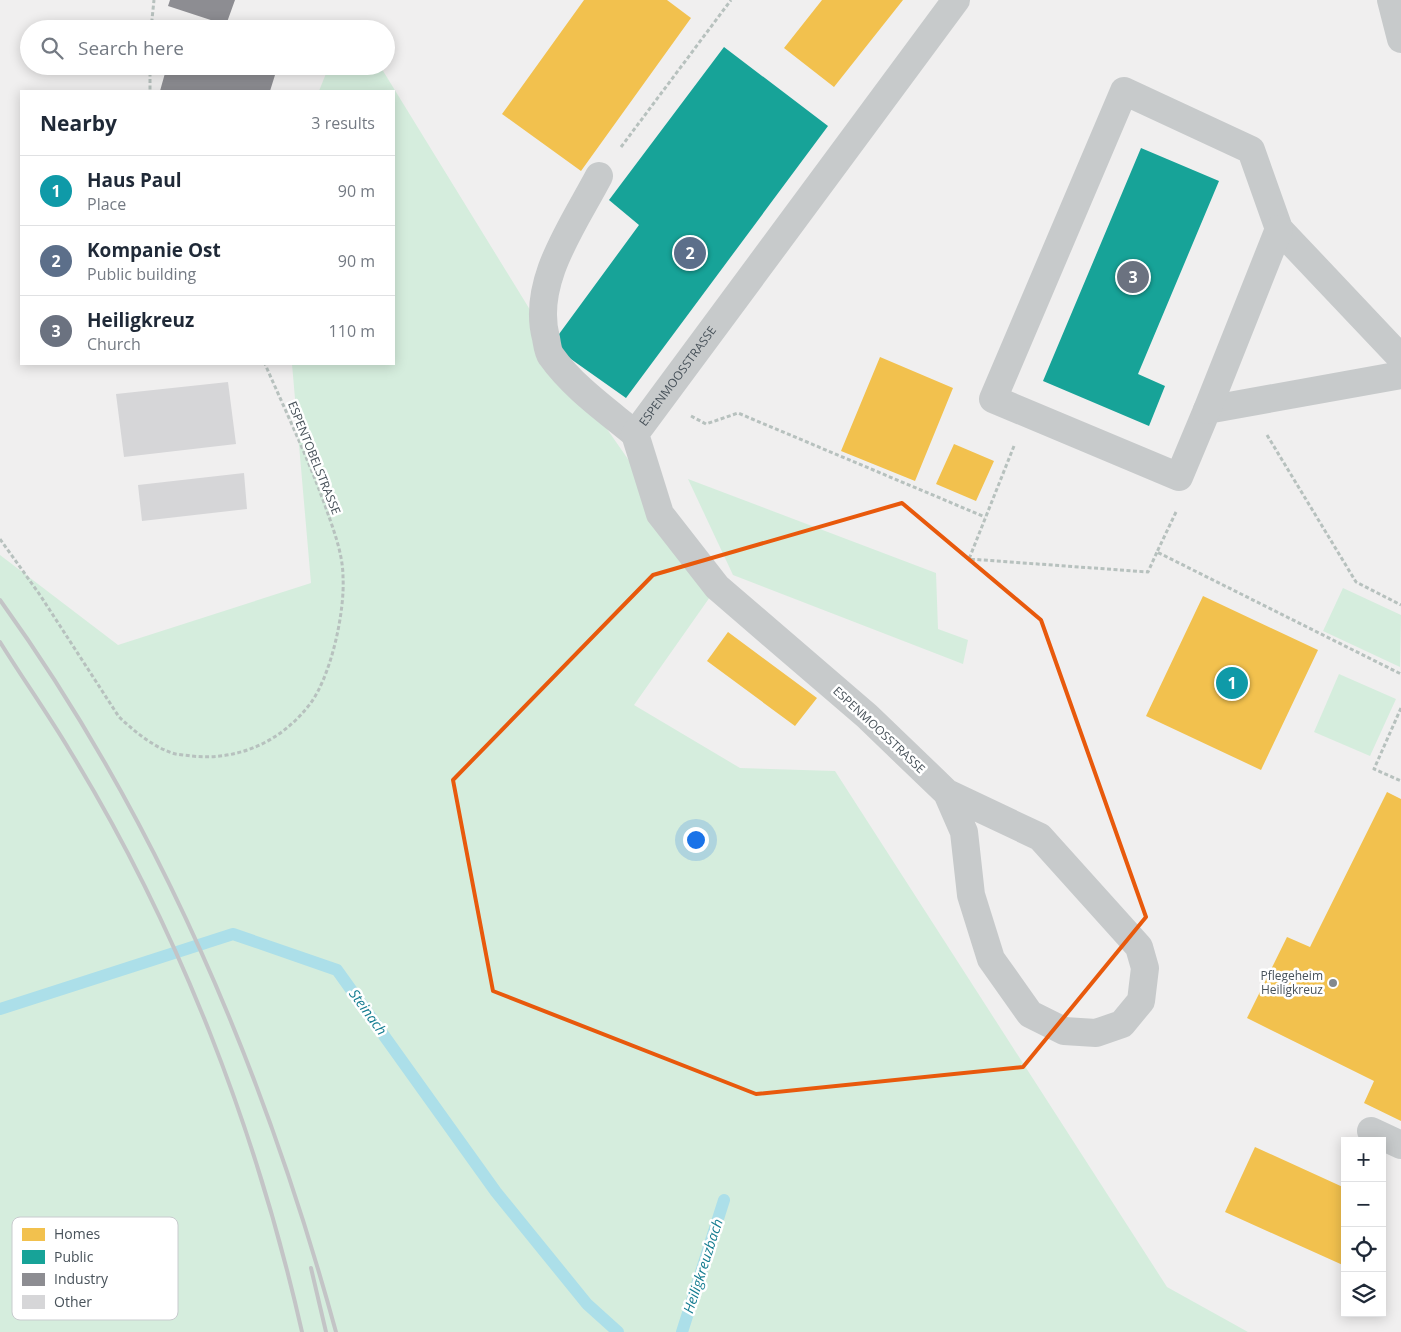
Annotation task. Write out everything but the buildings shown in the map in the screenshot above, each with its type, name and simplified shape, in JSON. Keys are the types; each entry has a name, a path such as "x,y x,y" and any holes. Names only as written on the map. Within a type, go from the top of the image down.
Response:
{"street":[{"name":"ESPENMOOSSTRASSE","path":"947,794 964,832 971,895 991,959 1030,1014 1064,1031 1096,1033 1122,1024 1141,1001 1145,968 1139,947 1040,837 947,794 867,716 717,587 660,514 635,434 956,0"},
{"path":"1391,0 1401,39"},
{"path":"1280,229 1179,477 994,399 1124,92 1251,150 1280,229 1401,358"},
{"path":"599,176 562,246 545,289 542,325 550,355 575,383 635,434"},
{"path":"1207,410 1401,375"},
{"path":"1371,1131 1401,1145"}],"path":[{"path":"151,20 154,0"},
{"path":"599,176 731,0"},
{"path":"150,75 150,90"},
{"name":"ESPENTOBELSTRASSE","path":"0,539 40,595 119,717 137,733 173,754 208,758 241,754 279,736 310,703 330,661 340,618 343,577 336,535 317,481 265,365"},
{"path":"1247,403 1356,582 1401,605"},
{"path":"689,415 706,424 738,413 985,517"},
{"path":"1012,452 969,559 1148,572 1181,501 1179,477"},
{"path":"1157,552 1401,674"},
{"path":"1401,708 1374,769 1401,781"}],"highlighted area":[{"path":"902,503 1041,620 1146,917 1023,1067 756,1094 493,991 453,780 653,575"}],"green space":[{"path":"325,75 386,75 395,90 319,90"},
{"path":"395,90 575,383 717,587 634,705 740,768 835,771 1167,1287 1248,1332 0,1332 0,555 118,645 311,583 292,365 395,365"},
{"path":"688,479 936,573 938,629 968,640 963,664 733,575"},
{"path":"1343,588 1401,615 1400,667 1323,631"},
{"path":"1339,674 1396,699 1370,756 1314,732"}],"waterway":[{"name":"Steinach","path":"0,1009 233,934 337,970 496,1192 587,1304 618,1332"},
{"name":"Heiligkreuzbach","path":"682,1332 724,1200"}],"railway":[{"path":"0,600 57,684 109,770 157,860 201,951 240,1044 276,1139 308,1235 336,1332"},
{"path":"0,642 62,737 109,819 146,888 179,960 210,1032 262,1181 302,1332"},
{"path":"311,1268 326,1332"}],"place":[{"name":"Kompanie Ost","path":"690,253"},
{"name":"Heiligkreuz","path":"1133,277"},
{"name":"Haus Paul","path":"1232,683"},
{"name":"Pflegeheim Heiligkreuz","path":"1333,983"}]}
